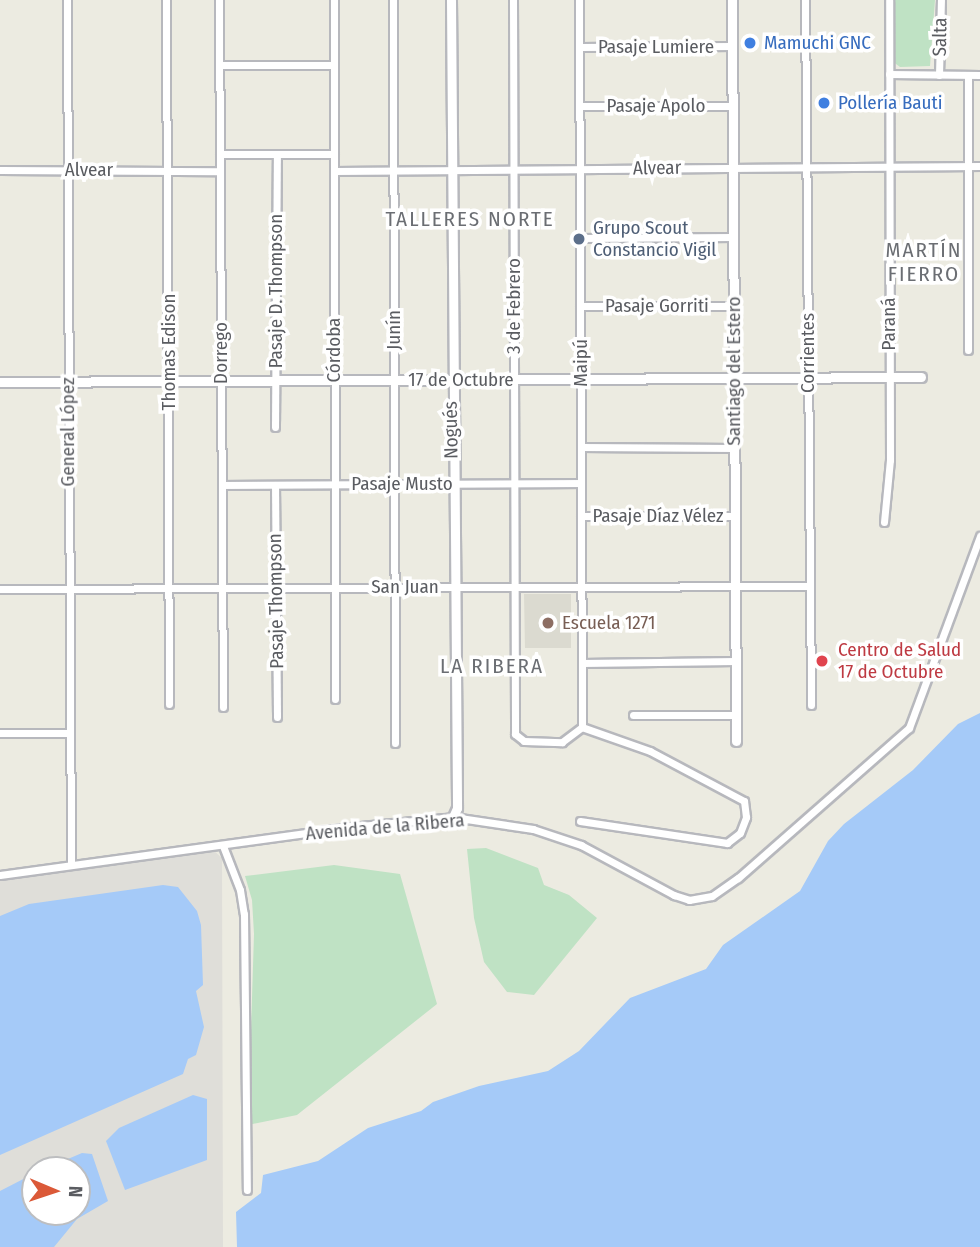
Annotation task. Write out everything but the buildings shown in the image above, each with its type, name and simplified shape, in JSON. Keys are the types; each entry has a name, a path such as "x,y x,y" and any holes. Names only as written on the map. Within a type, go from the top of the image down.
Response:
{"street":[{"name":"General López","path":"67,0 71,865"},
{"name":"Thomas Edison","path":"166,0 171,589 169,704"},
{"name":"Dorrego","path":"219,0 223,707"},
{"name":"Córdoba","path":"334,0 335,699"},
{"name":"Junín","path":"393,0 395,743"},
{"name":"Nogués","path":"451,0 450,380 457,808 453,817"},
{"name":"3 de Febrero","path":"513,0 514,587 517,738 562,742 582,726"},
{"name":"Maipú","path":"579,0 582,726"},
{"name":"Santiago del Estero","path":"732,0 736,741"},
{"name":"Corrientes","path":"805,0 811,705"},
{"name":"Paraná","path":"884,523 890,460 889,0"},
{"name":"Salta","path":"939,75 941,0"},
{"name":"Pasaje Lumiere","path":"580,47 732,46"},
{"path":"219,65 334,65"},
{"path":"889,74 980,75"},
{"name":"Salta","path":"968,75 968,350"},
{"name":"Pasaje Apolo","path":"580,106 733,106"},
{"path":"220,154 334,154"},
{"name":"Pasaje D. Thompson","path":"275,428 276,154"},
{"name":"Alvear","path":"334,171 980,166"},
{"name":"Alvear","path":"0,170 220,171"},
{"path":"580,238 733,237"},
{"name":"Pasaje Gorriti","path":"580,306 733,306"},
{"name":"17 de Octubre","path":"0,382 921,377"},
{"path":"581,447 734,448"},
{"name":"Pasaje Musto","path":"222,485 581,483"},
{"name":"Pasaje Thompson","path":"275,485 277,718"},
{"name":"Pasaje Díaz Vélez","path":"581,516 735,516"},
{"name":"Avenida de la Ribera","path":"0,875 453,817 533,829 581,845 674,895 690,900 712,896 909,728 980,536"},
{"name":"San Juan","path":"0,589 809,586"},
{"path":"582,663 736,661"},
{"path":"633,715 736,715"},
{"path":"580,821 667,838 696,837 727,844 740,833 746,817 744,801 650,751 582,726"},
{"path":"0,733 69,733"},
{"path":"223,845 240,890 244,914 247,1190"}],"shaded area":[{"name":"Escuela 1271","path":"524,594 571,594 571,648 525,648"},
{"path":"214,851 222,858 223,1247 0,1247 0,880"}],"green space":[{"path":"891,0 935,0 930,66 900,67 892,61"},
{"path":"486,848 538,868 544,885 569,895 597,918 534,995 507,992 484,962 474,918 467,849"},
{"path":"334,865 400,874 437,1004 297,1115 248,1125 254,934 252,900 245,876"}],"water":[{"path":"980,713 980,1247 237,1247 236,1212 261,1193 263,1175 318,1161 368,1128 421,1111 433,1102 479,1086 548,1071 579,1051 630,998 706,969 723,945 800,891 828,841 844,824 913,770 958,724"},
{"path":"163,885 178,887 197,911 201,925 203,985 196,991 204,1027 196,1055 188,1059 183,1074 0,1155 0,916 29,904"},
{"path":"193,1095 207,1099 207,1160 125,1190 106,1141 119,1128"},
{"path":"82,1153 92,1154 108,1201 91,1211 91,1156 75,1156"},
{"path":"21,1180 21,1226 71,1226 54,1247 0,1247 0,1191"}],"place":[{"name":"Mamuchi GNC","path":"750,43"},
{"name":"Pollería Bauti","path":"824,103"},
{"name":"Grupo Scout Constancio Vigil","path":"579,239"},
{"name":"Escuela 1271","path":"548,623"},
{"name":"Centro de Salud 17 de Octubre","path":"822,661"}],"district":[{"name":"TALLERES NORTE","path":"470,219"},
{"name":"MARTÍN FIERRO","path":"924,262"},
{"name":"LA RIBERA","path":"492,666"}]}
